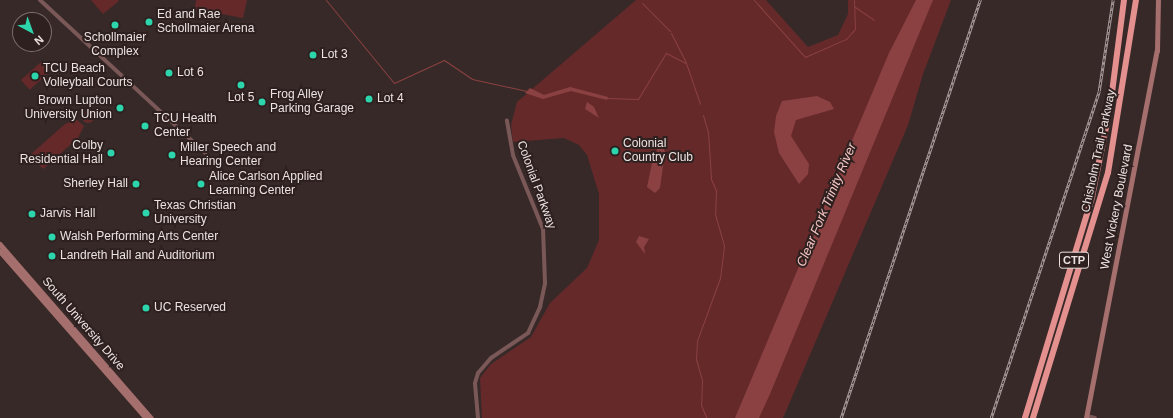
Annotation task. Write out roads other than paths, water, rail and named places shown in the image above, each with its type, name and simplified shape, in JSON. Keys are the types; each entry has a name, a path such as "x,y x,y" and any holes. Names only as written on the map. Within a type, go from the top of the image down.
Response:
{"highway":[{"name":"Chisholm Trail Parkway","path":"1025,418 1088,211 1111,100 1124,0"},
{"name":"Chisholm Trail Parkway","path":"1032,418 1098,212 1122,107 1136,0"}],"main road":[{"name":"West Vickery Boulevard","path":"1087,417 1157,51 1158,0"},
{"name":"South University Drive","path":"0,244 151,418"},
{"name":"South University Drive","path":"0,252 146,418"}],"street":[{"path":"40,0 205,153"},
{"name":"Colonial Parkway","path":"478,418 475,383 478,374 491,358 528,333 540,307 545,283 543,229 513,155 507,121"},
{"path":"1087,417 1095,418"}],"water":[{"name":"Clear Fork Trinity River","path":"916,0 933,0 770,394 759,418 735,418 889,53"},
{"path":"570,87 608,97 607,100 571,91 543,99 525,93 530,88 544,95"},
{"path":"817,96 830,102 834,109 796,120 791,136 809,164 808,174 799,184 779,153 774,132 776,116 782,101"},
{"path":"587,102 594,107 599,118 585,109"},
{"path":"655,143 662,144 665,152 660,188 655,193 647,187 652,163 659,156"},
{"path":"639,236 649,239 644,247 645,254 636,242"}],"waterway":[{"path":"326,0 394,83 444,60 472,79 527,91"},
{"path":"754,0 805,57 846,39 855,29 854,0"},
{"path":"642,3 670,31"},
{"path":"855,7 874,20"},
{"path":"671,33 686,62"},
{"path":"607,98 638,99 666,53 686,63 700,104"},
{"path":"703,115 708,132 711,179 716,190 715,214 724,246 720,278 697,341 696,359 702,380 701,405 706,417"}],"railway":[{"path":"841,418 980,0"},
{"path":"991,418 1099,91 1113,0"}],"place":[{"name":"Ed and Rae Schollmaier Arena","path":"149,22"},
{"name":"Schollmaier Complex","path":"115,25"},
{"name":"Lot 3","path":"313,55"},
{"name":"Lot 6","path":"169,73"},
{"name":"TCU Beach Volleyball Courts","path":"35,76"},
{"name":"Lot 5","path":"241,85"},
{"name":"Lot 4","path":"369,99"},
{"name":"Frog Alley Parking Garage","path":"262,102"},
{"name":"Brown Lupton University Union","path":"120,108"},
{"name":"TCU Health Center","path":"145,126"},
{"name":"Colonial Country Club","path":"615,151"},
{"name":"Colby Residential Hall","path":"111,153"},
{"name":"Miller Speech and Hearing Center","path":"172,155"},
{"name":"Sherley Hall","path":"136,184"},
{"name":"Alice Carlson Applied Learning Center","path":"201,184"},
{"name":"Texas Christian University","path":"146,213"},
{"name":"Jarvis Hall","path":"32,214"},
{"name":"Walsh Performing Arts Center","path":"52,237"},
{"name":"Landreth Hall and Auditorium","path":"52,256"},
{"name":"UC Reserved","path":"146,308"}]}
